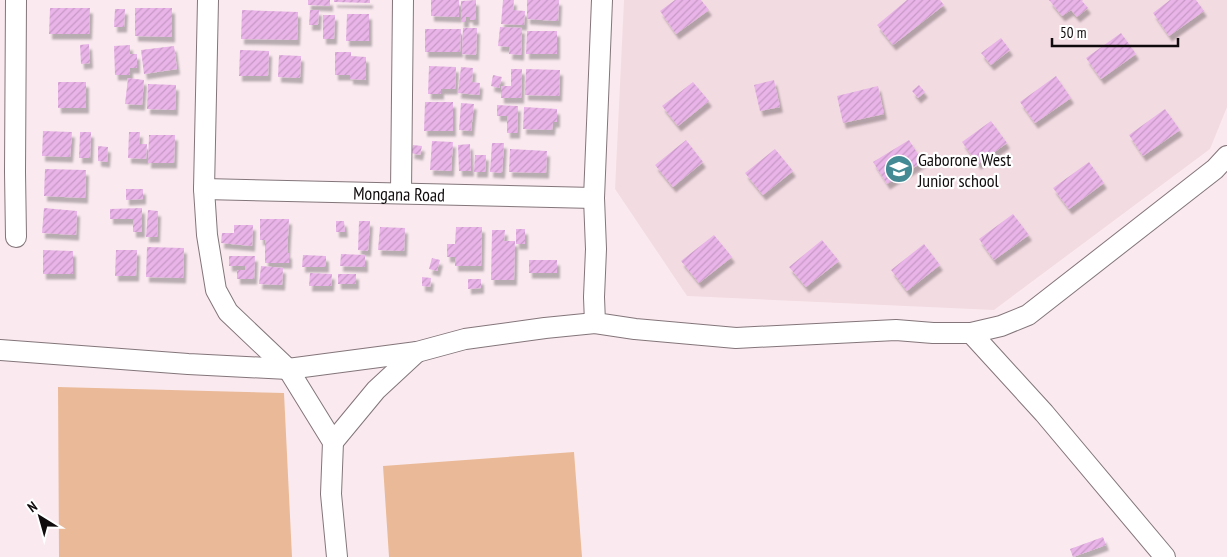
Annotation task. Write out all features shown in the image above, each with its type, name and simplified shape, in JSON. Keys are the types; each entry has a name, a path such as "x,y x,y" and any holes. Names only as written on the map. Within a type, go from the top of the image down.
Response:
{"street":[{"path":"16,0 7,172 16,237"},
{"path":"208,0 204,189 207,235 216,290 228,312 288,369 333,442 331,494 337,557"},
{"path":"401,192 403,0"},
{"path":"595,323 596,249 594,198 602,0"},
{"path":"0,350 188,364 288,369 417,352 465,339 595,323 635,329 736,338 896,330 933,333 971,333 1001,326 1028,315 1215,169 1227,156"},
{"name":"Mongana Road","path":"204,189 230,191 401,192 594,198"},
{"path":"971,333 1050,421 1165,557"},
{"path":"333,442 376,390 417,352"}],"shaded area":[{"name":"Gaborone West Junior school","path":"624,0 1227,0 1227,107 1210,149 994,310 687,296 615,189"},
{"path":"58,387 284,393 292,557 59,557"},
{"path":"574,452 582,557 389,557 383,466"}],"building":[{"path":"308,0 330,0 330,6 308,5"},
{"path":"334,0 370,0 370,3 334,2"},
{"path":"431,0 459,0 459,17 431,16"},
{"path":"476,0 476,20 470,20 470,17 466,17 466,22 461,22 461,1"},
{"path":"503,0 514,0 513,10 525,11 524,25 501,24"},
{"path":"527,0 559,0 558,21 527,19"},
{"path":"675,0 701,0 709,10 676,34 660,11"},
{"path":"907,0 940,0 944,5 893,45 877,25"},
{"path":"1049,0 1083,0 1088,8 1077,17 1071,10 1062,16"},
{"path":"1170,0 1196,0 1204,11 1169,36 1153,13"},
{"path":"50,8 90,8 89,34 49,34"},
{"path":"135,8 172,8 172,37 135,36"},
{"path":"115,9 125,9 124,27 114,27"},
{"path":"242,10 298,12 297,40 241,39"},
{"path":"310,10 319,10 318,25 309,25"},
{"path":"347,14 369,14 369,41 346,41"},
{"path":"323,15 335,15 334,39 323,39"},
{"path":"500,27 522,28 521,55 509,54 510,47 498,46"},
{"path":"463,28 477,28 476,55 462,54"},
{"path":"425,29 461,29 460,52 425,52"},
{"path":"527,31 557,31 557,54 526,54"},
{"path":"1121,33 1136,54 1101,79 1086,58"},
{"path":"1001,38 1010,50 991,65 981,53"},
{"path":"89,44 90,63 81,64 80,45"},
{"path":"130,45 130,54 137,54 137,68 130,68 130,75 115,75 114,46"},
{"path":"174,46 177,69 144,74 141,50"},
{"path":"240,50 269,51 268,76 239,76"},
{"path":"335,52 351,52 351,56 366,57 366,80 350,79 350,75 335,75"},
{"path":"279,55 301,56 300,78 278,77"},
{"path":"429,66 456,67 455,89 441,89 441,94 428,94"},
{"path":"461,67 473,68 472,82 480,83 479,95 458,93"},
{"path":"511,69 522,69 521,98 501,98 501,86 511,86"},
{"path":"526,69 560,70 559,96 525,95"},
{"path":"493,75 502,77 499,88 491,86"},
{"path":"1056,76 1071,98 1035,123 1020,102"},
{"path":"128,78 144,80 142,105 125,104"},
{"path":"774,80 780,107 760,111 754,85"},
{"path":"58,82 86,82 86,108 58,108"},
{"path":"693,82 709,101 678,126 662,106"},
{"path":"148,84 176,85 175,110 147,109"},
{"path":"919,85 925,92 918,98 912,91"},
{"path":"878,86 884,114 843,123 837,96"},
{"path":"425,102 453,102 453,131 424,131"},
{"path":"461,103 474,104 471,131 459,130"},
{"path":"497,105 518,106 517,133 507,133 507,116 497,116"},
{"path":"524,107 557,109 557,122 553,122 552,130 523,129"},
{"path":"1165,109 1180,130 1143,156 1129,135"},
{"path":"991,121 1007,143 978,164 962,142"},
{"path":"43,131 72,132 70,157 42,156"},
{"path":"80,132 91,132 90,158 79,158"},
{"path":"129,132 140,132 139,144 147,144 146,159 128,158"},
{"path":"149,135 175,135 174,163 148,163"},
{"path":"686,140 703,162 673,187 655,165"},
{"path":"909,140 923,162 887,184 873,162"},
{"path":"432,141 453,142 451,171 430,170"},
{"path":"492,143 504,143 502,173 490,172"},
{"path":"470,144 471,171 459,171 458,145"},
{"path":"413,145 422,146 420,155 411,153"},
{"path":"98,146 108,147 107,162 98,161"},
{"path":"510,149 547,151 546,173 509,172"},
{"path":"775,149 793,171 763,195 745,173"},
{"path":"475,155 486,155 485,172 474,172"},
{"path":"1089,162 1104,183 1069,209 1053,188"},
{"path":"45,169 86,170 85,198 44,196"},
{"path":"126,189 143,189 143,199 126,200"},
{"path":"44,208 77,211 76,235 42,233"},
{"path":"142,208 142,232 133,232 133,219 110,219 110,209"},
{"path":"148,210 158,211 157,237 146,237"},
{"path":"1013,214 1029,235 994,260 979,239"},
{"path":"260,219 289,219 287,253 289,253 289,263 265,263 265,240 260,240"},
{"path":"336,221 344,221 345,232 336,232"},
{"path":"359,221 370,221 368,251 358,250"},
{"path":"234,225 253,225 252,246 221,243 222,233 234,233"},
{"path":"380,227 405,228 404,251 378,250"},
{"path":"456,227 482,227 481,266 455,266 455,257 447,257 447,244 455,244"},
{"path":"516,229 525,229 525,244 516,244"},
{"path":"492,230 505,230 504,241 515,241 514,280 491,280"},
{"path":"714,235 732,257 699,283 681,261"},
{"path":"822,240 839,261 806,287 789,267"},
{"path":"924,244 940,265 907,291 891,270"},
{"path":"147,247 184,248 183,278 146,277"},
{"path":"43,250 73,251 73,274 43,274"},
{"path":"116,250 137,250 136,276 115,276"},
{"path":"341,254 365,255 365,267 340,266"},
{"path":"303,255 326,256 326,267 302,267"},
{"path":"229,256 255,256 254,279 237,279 237,270 245,270 245,266 229,266"},
{"path":"432,258 440,260 437,271 429,269"},
{"path":"529,260 557,260 557,273 529,273"},
{"path":"261,266 283,268 282,285 259,284"},
{"path":"310,273 332,274 331,286 309,286"},
{"path":"338,274 356,274 356,284 338,284"},
{"path":"422,277 431,278 430,287 422,286"},
{"path":"468,279 481,279 481,288 468,289"},
{"path":"1103,537 1106,545 1073,557 1070,549"}],"place":[{"name":"Gaborone West Junior school","path":"899,169"}]}
